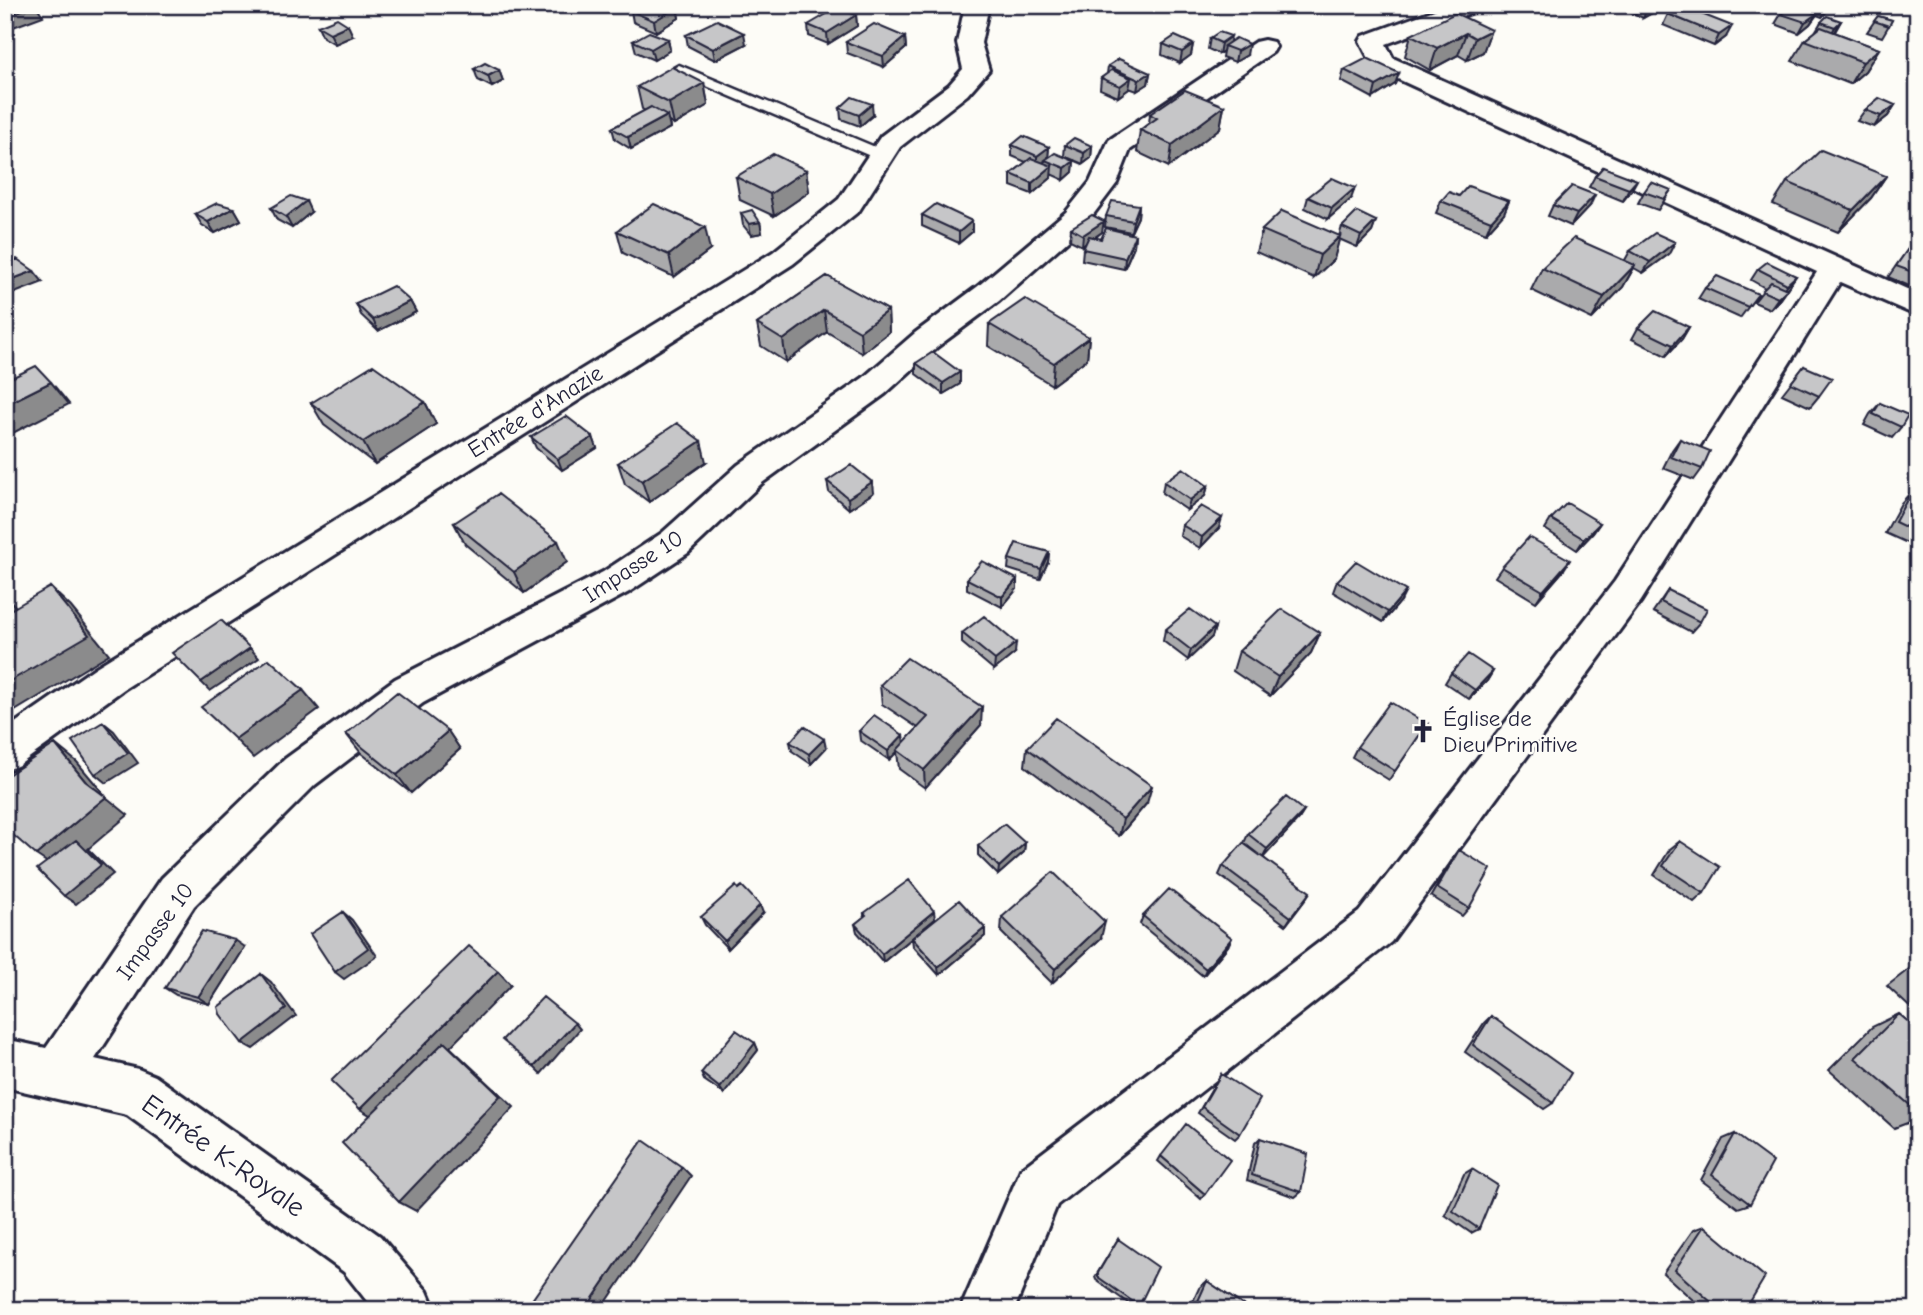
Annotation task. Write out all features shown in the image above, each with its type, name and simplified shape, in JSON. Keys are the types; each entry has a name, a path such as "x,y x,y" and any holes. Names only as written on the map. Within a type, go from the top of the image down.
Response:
{"street":[{"name":"Entrée d'Anazie","path":"5,753 110,678 783,258 849,205 890,142 958,90 976,70 969,43 976,5"},
{"path":"1471,5 1372,41 1383,64 1918,306"},
{"name":"Impasse 10","path":"57,1074 178,891 300,772 409,691 616,582 675,543 750,474 874,386 926,340 988,294 1076,218 1102,183 1118,146 1264,47"},
{"path":"987,1310 1039,1187 1374,927 1628,591 1834,268"},
{"name":"Entrée K-Royale","path":"5,1063 138,1093 362,1254 408,1310"}],"lane":[{"path":"679,69 881,155"}],"building":[{"path":"5,5 35,5 5,16"},
{"path":"639,5 677,7 654,21 631,11"},
{"path":"1792,5 1816,14 1805,22 1781,14"},
{"path":"1798,5 1822,5 1814,11"},
{"path":"1681,6 1732,26 1719,35 1668,14"},
{"path":"837,8 856,15 827,33 808,25"},
{"path":"1455,13 1491,30 1475,38 1466,33 1437,48 1411,35"},
{"path":"1827,16 1841,21 1835,27 1821,22"},
{"path":"1878,16 1892,20 1889,26 1874,21"},
{"path":"337,18 348,25 330,33 318,26"},
{"path":"717,20 744,33 713,49 686,35"},
{"path":"874,24 905,37 883,56 846,42"},
{"path":"1821,27 1879,49 1863,62 1805,40"},
{"path":"649,32 668,39 651,49 633,41"},
{"path":"1219,32 1231,36 1221,43 1210,38"},
{"path":"1175,36 1193,44 1182,52 1163,44"},
{"path":"1236,38 1249,44 1237,51 1224,46"},
{"path":"1367,58 1399,73 1376,86 1344,70"},
{"path":"1119,59 1150,73 1139,80 1108,66"},
{"path":"485,63 499,70 488,76 474,69"},
{"path":"672,67 704,83 669,103 637,87"},
{"path":"1112,70 1131,78 1120,86 1101,78"},
{"path":"1185,90 1224,106 1172,145 1140,130 1157,118 1150,114"},
{"path":"852,97 872,104 859,115 840,108"},
{"path":"1879,98 1895,105 1881,116 1865,110"},
{"path":"651,107 667,116 628,137 612,128"},
{"path":"1023,136 1049,147 1037,156 1012,145"},
{"path":"1074,138 1092,146 1084,153 1065,145"},
{"path":"1821,150 1886,176 1853,210 1787,182"},
{"path":"1055,153 1074,161 1065,168 1045,160"},
{"path":"773,154 806,170 770,194 736,177"},
{"path":"1031,158 1052,166 1032,183 1011,174"},
{"path":"1603,167 1637,180 1629,189 1595,176"},
{"path":"1332,178 1355,188 1332,208 1308,197"},
{"path":"1651,182 1671,190 1664,199 1644,192"},
{"path":"1468,186 1509,201 1491,221 1441,201 1449,192 1459,196"},
{"path":"1572,186 1595,195 1577,214 1553,205"},
{"path":"291,196 306,201 286,217 271,208"},
{"path":"1112,201 1139,205 1133,221 1106,216"},
{"path":"217,203 234,208 208,222 195,214"},
{"path":"654,204 705,227 669,255 617,231"},
{"path":"936,204 972,221 959,232 922,215"},
{"path":"752,210 760,222 749,224 741,213"},
{"path":"1282,211 1340,236 1320,255 1262,230"},
{"path":"1357,212 1376,221 1361,236 1342,227"},
{"path":"1092,215 1104,221 1083,235 1071,228"},
{"path":"1106,228 1135,235 1125,258 1083,249 1089,236 1101,239"},
{"path":"1655,233 1675,242 1650,262 1630,251"},
{"path":"1574,238 1635,265 1604,297 1542,268"},
{"path":"1908,249 1918,253 1918,274 1896,266"},
{"path":"17,259 34,271 5,282 5,266"},
{"path":"1767,262 1796,276 1787,284 1758,269"},
{"path":"827,276 888,310 860,331 824,310 783,340 757,324"},
{"path":"1717,276 1758,294 1748,307 1705,288"},
{"path":"1771,282 1787,289 1778,298 1762,291"},
{"path":"393,286 410,301 373,320 356,304"},
{"path":"1025,299 1089,337 1054,363 989,324"},
{"path":"1655,311 1689,327 1673,345 1638,328"},
{"path":"933,352 960,372 943,383 916,363"},
{"path":"373,365 425,402 363,442 311,403"},
{"path":"36,366 51,382 5,405 5,381"},
{"path":"1804,366 1832,378 1819,396 1791,383"},
{"path":"1880,403 1908,415 1901,427 1873,414"},
{"path":"566,416 593,437 558,459 531,437"},
{"path":"677,423 701,441 642,481 618,463"},
{"path":"1680,439 1710,451 1702,469 1671,457"},
{"path":"851,465 872,482 848,498 827,481"},
{"path":"1183,468 1208,486 1190,500 1164,482"},
{"path":"1911,492 1918,495 1918,533 1895,522"},
{"path":"498,494 558,541 514,572 454,523"},
{"path":"1567,503 1600,523 1584,539 1551,519"},
{"path":"1201,506 1222,518 1202,537 1182,525"},
{"path":"1529,537 1570,560 1543,591 1502,567"},
{"path":"1016,543 1049,552 1041,569 1009,559"},
{"path":"982,561 1017,579 1002,597 967,579"},
{"path":"1356,561 1406,591 1388,612 1337,581"},
{"path":"50,587 89,635 5,684 5,613"},
{"path":"1668,590 1707,609 1700,622 1661,602"},
{"path":"1190,609 1215,627 1191,650 1165,630"},
{"path":"1282,609 1320,633 1278,677 1239,651"},
{"path":"984,616 1016,643 995,660 962,633"},
{"path":"221,620 250,648 201,682 172,653"},
{"path":"1468,654 1493,671 1475,690 1451,673"},
{"path":"907,658 982,707 924,770 897,750 928,717 880,685"},
{"path":"269,659 303,690 235,739 201,707"},
{"path":"397,692 448,731 397,775 346,734"},
{"path":"1390,702 1427,724 1395,771 1357,747"},
{"path":"874,715 903,735 888,751 859,731"},
{"path":"1056,718 1152,786 1123,819 1027,748"},
{"path":"103,722 128,753 95,774 72,741"},
{"path":"804,726 824,739 809,754 790,742"},
{"path":"55,744 85,781 106,797 36,855 5,828 5,777"},
{"path":"1286,797 1304,811 1267,849 1248,834"},
{"path":"1004,824 1025,843 999,867 978,846"},
{"path":"76,840 101,865 64,896 37,869"},
{"path":"1680,841 1720,867 1704,893 1663,866"},
{"path":"1243,843 1310,892 1291,917 1223,866"},
{"path":"1459,850 1491,869 1469,908 1437,888"},
{"path":"1053,872 1105,922 1055,969 1002,917"},
{"path":"909,880 934,911 882,954 855,924 866,915 864,913"},
{"path":"736,886 738,889 742,886 760,905 725,941 701,917"},
{"path":"1169,889 1232,938 1206,969 1143,916"},
{"path":"959,900 985,928 938,967 912,938"},
{"path":"343,912 368,948 335,972 310,934"},
{"path":"202,931 235,940 198,997 165,988"},
{"path":"469,946 498,971 360,1109 331,1081"},
{"path":"261,974 286,1009 242,1043 220,1014 218,1007"},
{"path":"543,997 575,1023 534,1067 502,1040"},
{"path":"1899,1014 1918,1030 1918,1112 1855,1058"},
{"path":"1491,1016 1571,1073 1553,1103 1473,1045"},
{"path":"736,1030 755,1043 720,1088 701,1073"},
{"path":"444,1042 500,1096 399,1202 342,1143"},
{"path":"1221,1074 1260,1099 1240,1134 1202,1107"},
{"path":"1186,1124 1230,1160 1205,1194 1161,1156"},
{"path":"1735,1134 1773,1162 1750,1204 1712,1175"},
{"path":"1260,1138 1308,1154 1301,1192 1252,1175"},
{"path":"643,1140 682,1167 585,1310 525,1310"},
{"path":"1472,1169 1497,1185 1479,1229 1453,1211"},
{"path":"1704,1226 1765,1277 1745,1310 1720,1310 1675,1270"},
{"path":"1118,1239 1158,1267 1139,1306 1098,1277"},
{"path":"1207,1281 1250,1310 1194,1310"}],"place":[{"name":"Église de Dieu Primitive","path":"1423,731"}]}
